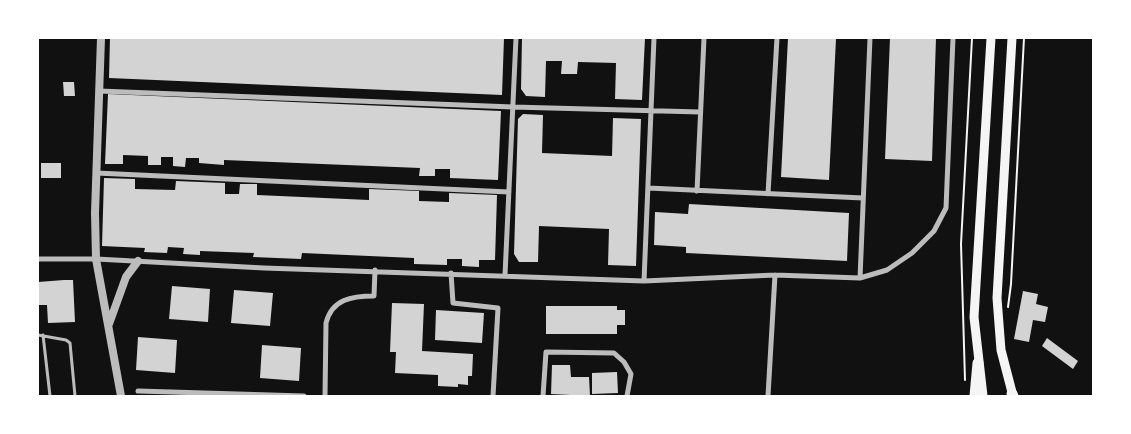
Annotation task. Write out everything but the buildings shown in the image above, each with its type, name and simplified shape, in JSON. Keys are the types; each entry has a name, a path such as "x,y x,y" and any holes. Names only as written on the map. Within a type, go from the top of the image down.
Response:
{"highway":[{"path":"975,396 978,363"}],"main road":[{"path":"983,396 974,317 991,38"},
{"path":"1012,38 996,298 1001,350 1012,396"}],"street":[{"path":"101,38 96,173 96,259 121,396"},
{"path":"505,275 516,38"},
{"path":"644,281 654,38"},
{"path":"697,191 704,38"},
{"path":"768,194 777,38"},
{"path":"860,278 870,38"},
{"path":"38,259 96,259 264,268 375,270 644,281 774,274 860,278 886,270 912,253 934,231 946,208 953,38"},
{"path":"99,91 513,108 700,112"},
{"path":"96,173 509,192"},
{"path":"648,188 863,198"},
{"path":"108,326 126,277 138,261"},
{"path":"326,396 326,323 329,313 344,299 374,296 375,270"},
{"path":"452,273 453,303 498,308 494,396"},
{"path":"768,396 774,274"},
{"path":"544,396 546,352 614,353 624,362 630,374 627,396"},
{"path":"138,391 203,395 304,396"}],"lane":[{"path":"38,335 70,343 76,396"},
{"path":"43,335 50,396"}],"path":[{"path":"965,387 961,244 972,38"},
{"path":"1008,308 1012,284 1024,38"}]}
